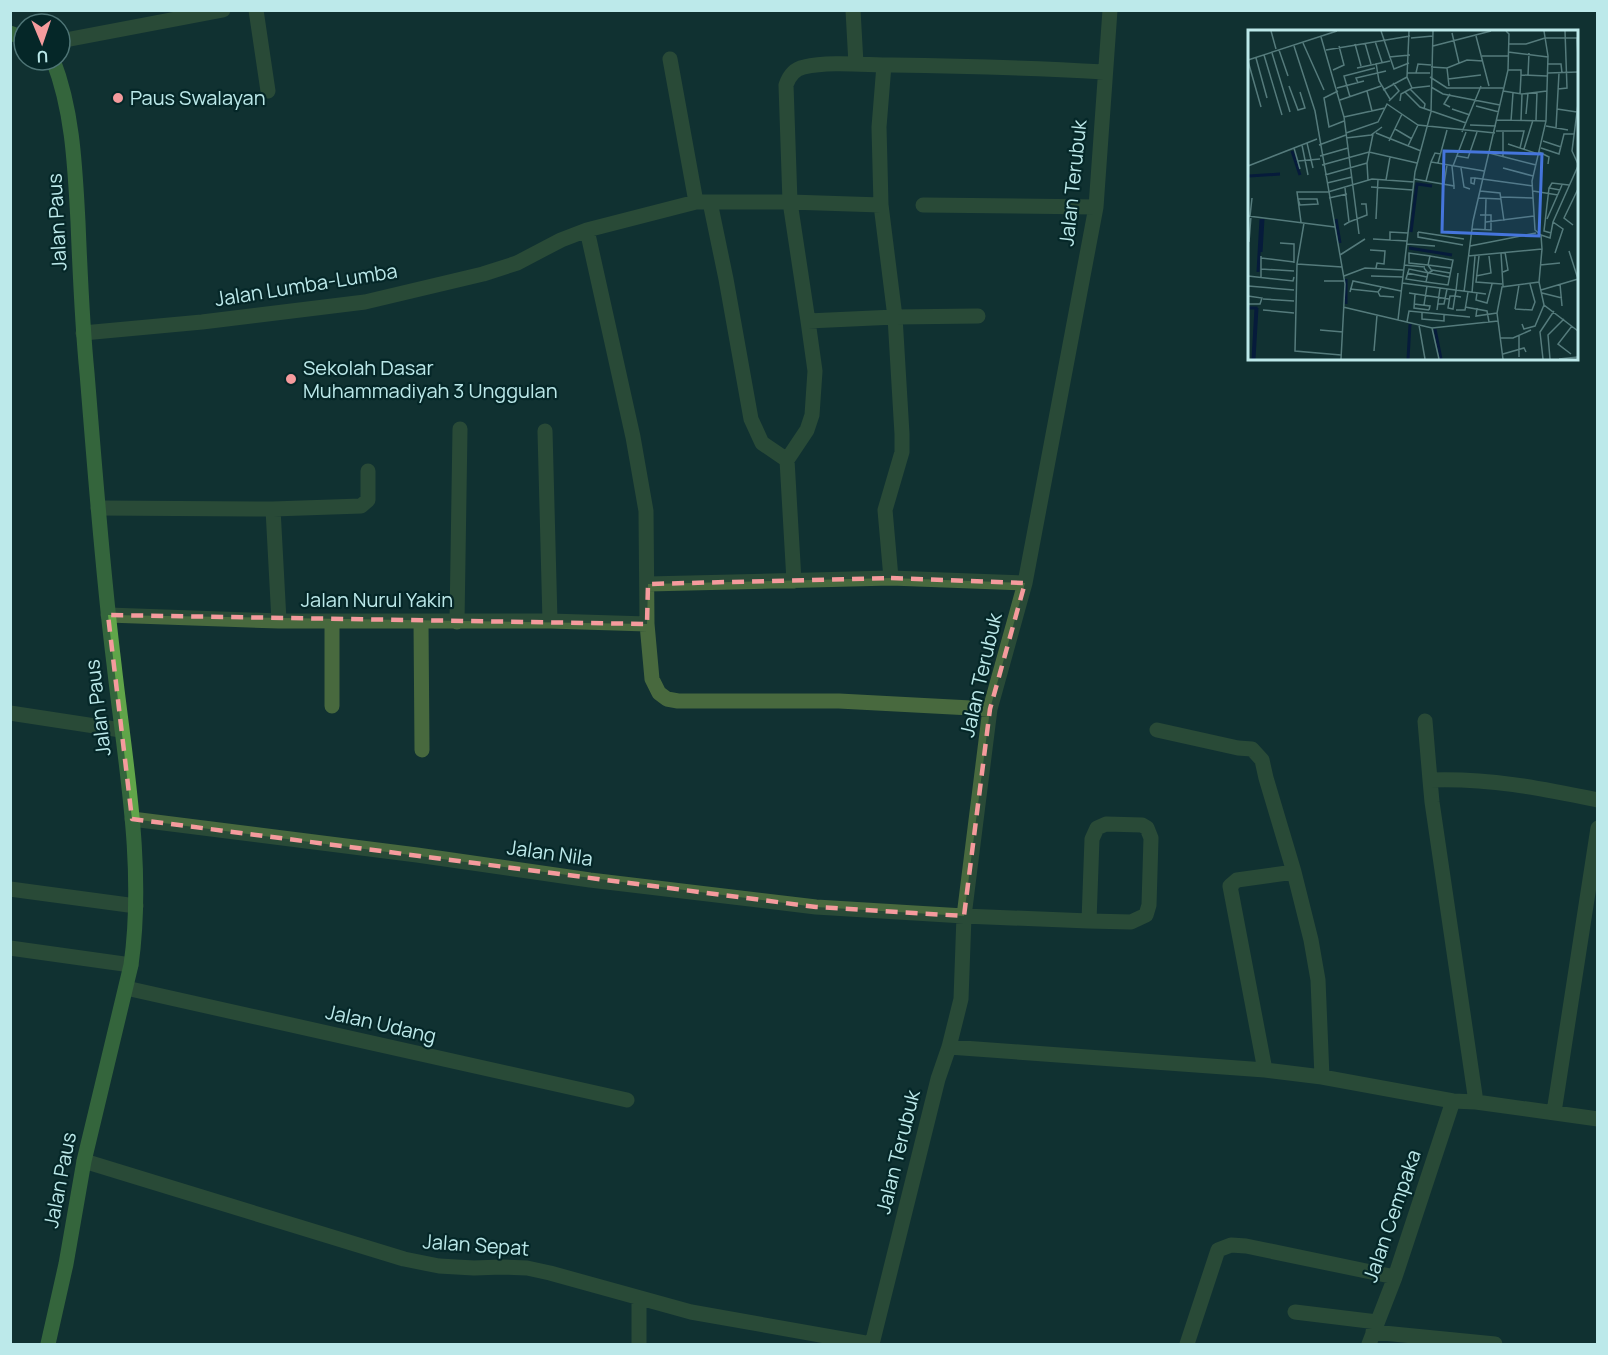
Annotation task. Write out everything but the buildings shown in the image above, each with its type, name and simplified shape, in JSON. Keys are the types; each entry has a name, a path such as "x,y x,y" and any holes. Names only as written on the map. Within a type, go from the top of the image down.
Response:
{"main road":[{"name":"Jalan Paus","path":"50,1344 84,1161 126,988 136,932 132,819 108,615 83,333 75,158 64,94 57,72"}],"street":[{"path":"72,39 223,10"},
{"path":"256,10 268,91"},
{"path":"853,10 856,64"},
{"name":"Jalan Terubuk","path":"872,1344 938,1079 950,1047 961,999 964,916 990,709 1025,583 1096,207 1110,10"},
{"path":"670,59 703,202 730,300 751,418 762,443 787,460"},
{"path":"794,581 787,460 807,430 812,415 815,371 790,202 786,86 789,77 796,70 805,67 856,64 1002,66 1104,72"},
{"path":"884,65 879,127 881,205 895,316 902,452 885,510 891,578"},
{"name":"Jalan Lumba-Lumba","path":"83,333 202,322 365,302 483,274 517,263 561,240 587,230 703,202 881,205"},
{"path":"923,205 1096,207"},
{"path":"587,230 633,437 646,511 647,624 652,679 659,693 667,699 678,701 839,701 990,709"},
{"path":"808,321 895,316 978,316"},
{"path":"457,622 460,429"},
{"path":"545,430 550,621"},
{"path":"98,508 273,509 361,506 368,500 368,471"},
{"path":"273,509 279,621"},
{"path":"648,584 891,578 1025,583"},
{"name":"Jalan Nurul Yakin","path":"108,615 332,622 550,621 647,624"},
{"path":"421,621 422,750"},
{"path":"332,622 332,706"},
{"path":"10,713 121,730"},
{"path":"1425,721 1433,814 1476,1102"},
{"path":"1157,730 1238,748 1252,748 1262,760 1311,940 1318,980 1322,1077"},
{"path":"1430,780 1495,781 1598,800"},
{"name":"Jalan Nila","path":"132,819 417,855 590,880 804,905 964,916 1089,921 1131,922 1146,915 1149,905 1151,838 1147,828 1142,825 1106,824 1096,828 1092,839 1089,921"},
{"path":"1554,1112 1598,828"},
{"path":"1265,1070 1230,886 1237,879 1294,872"},
{"path":"10,889 136,906"},
{"path":"10,948 131,965"},
{"name":"Jalan Udang","path":"126,988 627,1100"},
{"path":"950,1047 1265,1070 1322,1077 1453,1101 1476,1102 1598,1119"},
{"name":"Jalan Cempaka","path":"1373,1333 1395,1277 1453,1101"},
{"name":"Jalan Sepat","path":"84,1161 404,1259 439,1266 527,1268 691,1312 872,1344"},
{"path":"1187,1344 1218,1250 1231,1245 1262,1248 1395,1277"},
{"path":"639,1298 639,1344"},
{"path":"1295,1312 1373,1333 1495,1344"}],"highlighted area":[{"path":"891,578 1025,583 990,709 964,916 816,907 132,819 108,615 647,624 648,584"}],"place":[{"name":"Paus Swalayan","path":"118,98"},
{"name":"Sekolah Dasar Muhammadiyah 3 Unggulan","path":"291,379"}]}
